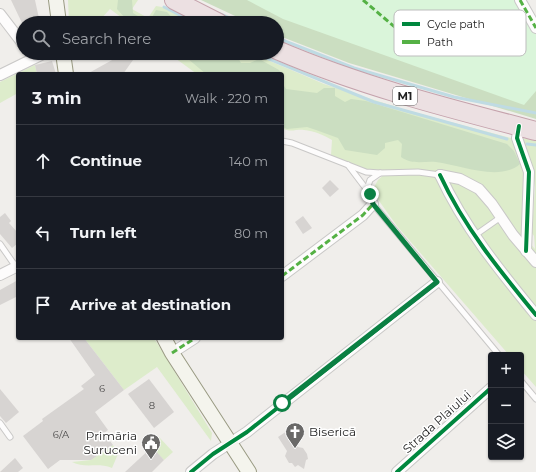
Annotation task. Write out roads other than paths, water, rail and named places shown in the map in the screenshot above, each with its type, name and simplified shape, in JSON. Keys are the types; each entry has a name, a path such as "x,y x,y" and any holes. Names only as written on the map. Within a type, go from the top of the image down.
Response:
{"highway":[{"path":"174,0 205,16"},
{"name":"M1","path":"284,53 336,74 379,88 528,129"}],"main road":[{"path":"56,0 58,16"},
{"path":"64,60 66,72"},
{"path":"165,340 249,472"}],"street":[{"path":"520,0 526,10"},
{"path":"526,10 536,28"},
{"path":"0,14 16,35"},
{"path":"0,75 29,60"},
{"path":"526,251 529,172 517,138 528,129"},
{"path":"440,175 460,179 479,189 536,262"},
{"path":"440,175 452,200 474,236 536,315"},
{"path":"284,275 364,215 373,204"},
{"path":"0,275 16,267"},
{"path":"191,472 229,442 247,432 437,282"},
{"path":"172,353 192,340"},
{"name":"Strada Plaiului","path":"398,472 488,391"}],"lane":[{"path":"284,141 292,143 366,172 418,172 440,175"},
{"path":"348,165 367,190 373,204 496,352"},
{"path":"367,190 370,180 380,173"},
{"path":"474,236 501,217"},
{"path":"0,244 16,266"},
{"path":"524,385 536,399"},
{"path":"0,423 10,437"}],"waterway":[{"path":"164,7 181,16"},
{"path":"220,14 225,16"},
{"path":"284,41 354,68 454,97 536,113"},
{"path":"271,60 374,102 507,139"},
{"path":"527,144 536,145"}],"place":[{"name":"Biserică","path":"295,449"},
{"name":"Primăria Suruceni","path":"151,460"}]}
